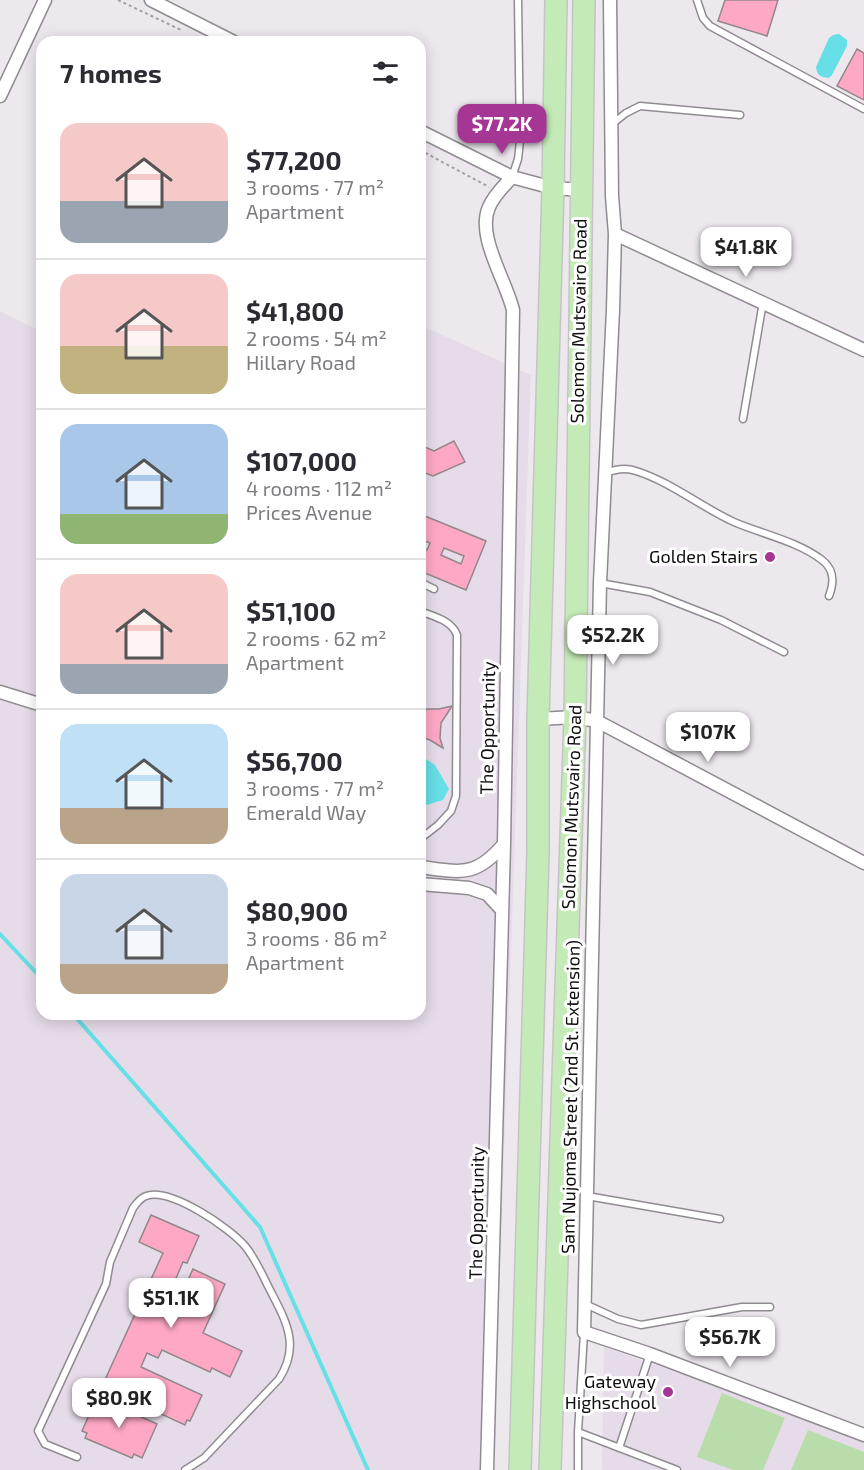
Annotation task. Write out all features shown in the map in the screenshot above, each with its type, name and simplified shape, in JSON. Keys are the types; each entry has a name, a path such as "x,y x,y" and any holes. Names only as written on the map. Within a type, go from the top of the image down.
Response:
{"highway":[{"path":"520,1470 538,852 538,719 553,188 555,0"},
{"name":"Solomon Mutsvairo Road","path":"550,1470 575,717 584,0"}],"street":[{"path":"0,96 45,0"},
{"path":"151,0 222,36"},
{"name":"Sam Nujoma Street (2nd St. Extension)","path":"584,1332 600,583 615,234 610,0"},
{"path":"426,133 512,177 553,188 582,190"},
{"name":"The Opportunity","path":"487,1470 504,844 513,310 509,293 487,238 485,223 489,207 498,192 512,177"},
{"path":"615,234 864,350"},
{"path":"0,692 36,703"},
{"path":"538,719 575,717 597,721 864,863"},
{"path":"426,868 458,872 477,869 491,860 504,844"},
{"path":"426,884 469,888 487,894 502,910"},
{"path":"584,1332 650,1354 864,1436"}],"lane":[{"name":"The Opportunity","path":"512,177 518,159 520,141 518,0"},
{"path":"697,0 703,18 710,26 864,109"},
{"path":"612,124 640,106 740,115"},
{"path":"743,419 763,302"},
{"path":"605,474 619,468 642,473 733,521 794,545 823,560 830,569 834,584 829,596"},
{"path":"600,583 650,592 721,620 784,652"},
{"path":"426,585 435,589"},
{"path":"426,613 446,621 454,627 458,635 456,796 451,811 426,834"},
{"path":"77,1457 45,1444 38,1431 106,1284 110,1262 133,1208 138,1200 148,1195 160,1195 182,1203 218,1222 244,1244 286,1322 290,1343 287,1367 279,1379 204,1458 185,1470"},
{"path":"586,1196 720,1219"},
{"path":"585,1304 618,1319 641,1325 742,1307 770,1306"},
{"path":"578,1470 584,1332"},
{"path":"619,1448 650,1354"},
{"path":"578,1432 677,1470"}],"path":[{"path":"118,0 186,33"},
{"path":"426,153 498,192"}],"shaded area":[{"path":"0,311 36,329 36,1020 426,1020 426,328 531,375 493,1470 0,1470"},
{"name":"Gateway Highschool","path":"604,1347 864,1438 864,1470 602,1470"}],"green space":[{"path":"722,1393 785,1418 763,1470 733,1470 697,1457"},
{"path":"808,1430 864,1452 864,1470 791,1470"}],"water":[{"path":"839,34 847,40 847,46 832,75 829,78 822,76 818,74 816,67 829,38"},
{"path":"426,759 435,765 449,789 443,800 426,805"}],"building":[{"path":"725,0 778,0 767,36 718,21"},
{"path":"857,49 864,53 864,100 837,86"},
{"path":"454,441 465,462 433,476 426,473 426,448 434,451"},
{"path":"426,516 486,541 466,590 426,573 426,550 430,543 426,541","holes":["444,548 464,556 461,564 441,555"]},
{"path":"452,706 441,723 440,738 443,748 426,739 426,709"},
{"path":"151,1215 199,1236 187,1263 183,1262 174,1283 178,1285 164,1316 170,1319 193,1269 225,1284 203,1333 242,1351 230,1377 212,1368 210,1372 162,1350 158,1358 147,1353 141,1367 202,1395 190,1421 187,1420 185,1425 122,1396 124,1392 104,1382 163,1253 139,1242"},
{"path":"97,1397 157,1424 142,1458 134,1454 132,1458 85,1438 87,1433 82,1431"}],"waterway":[{"path":"0,934 36,973"},
{"path":"78,1020 260,1227 368,1470"}],"place":[{"name":"Golden Stairs","path":"770,557"},
{"name":"Gateway Highschool","path":"668,1392"}]}
